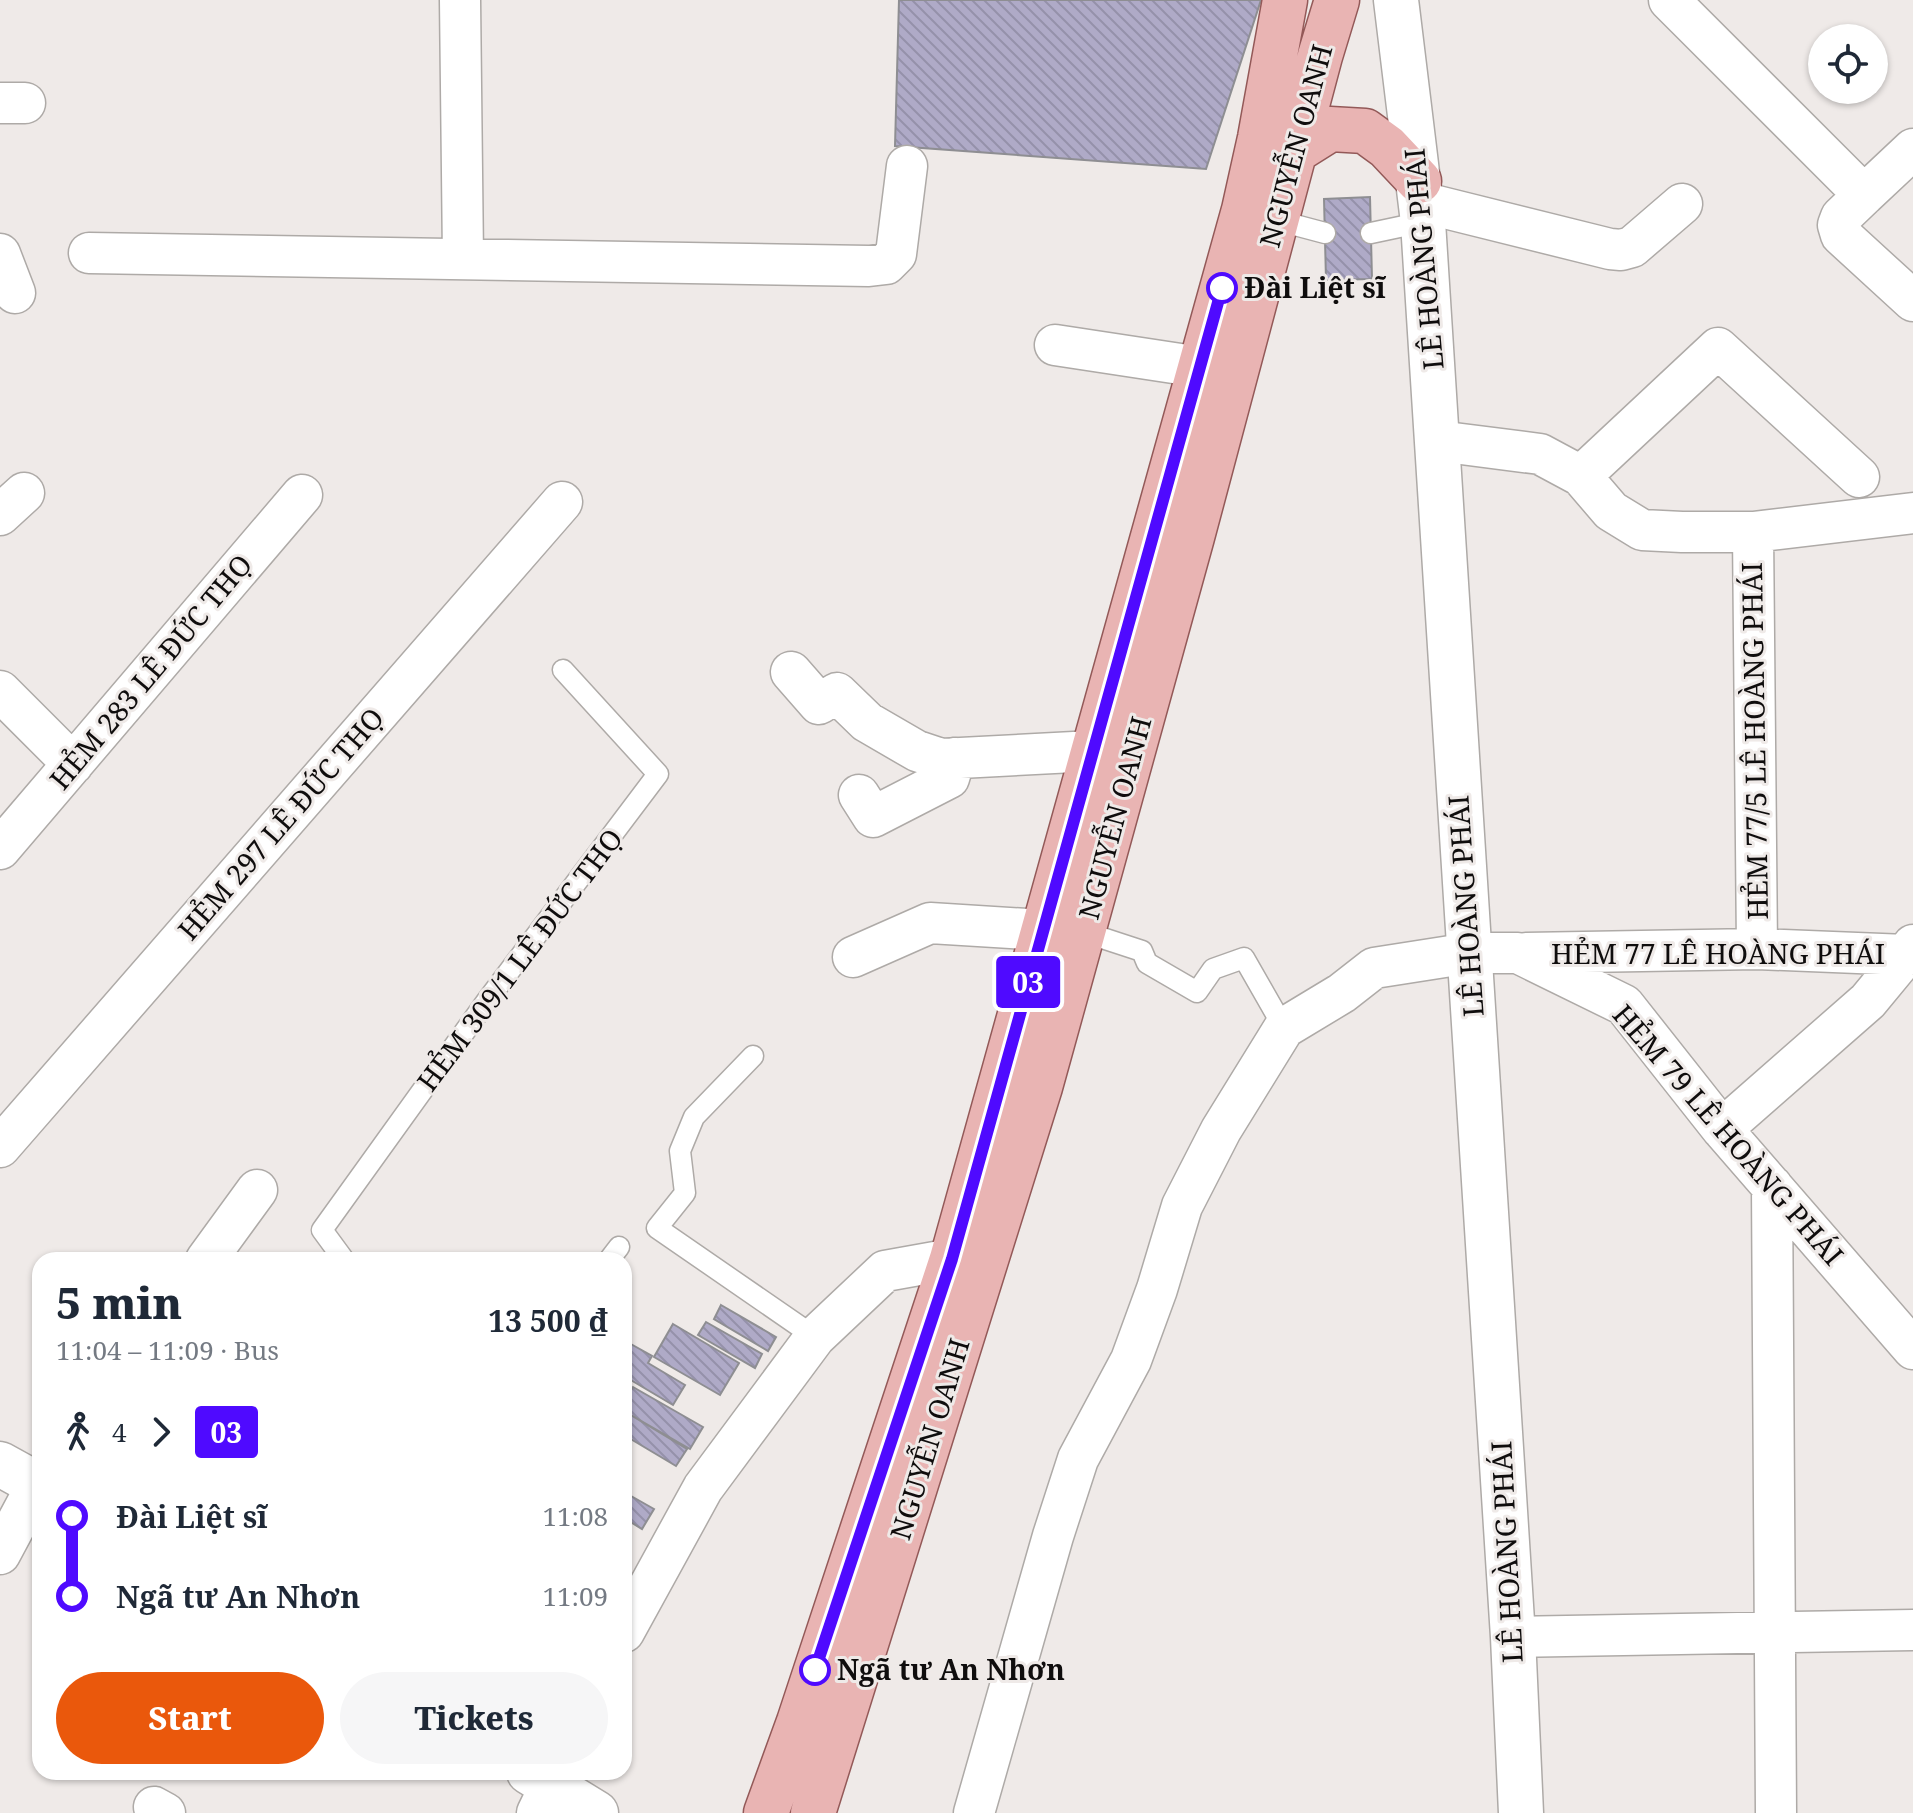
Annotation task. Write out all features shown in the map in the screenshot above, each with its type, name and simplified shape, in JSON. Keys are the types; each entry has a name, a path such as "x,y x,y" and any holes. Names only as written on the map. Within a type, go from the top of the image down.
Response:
{"main road":[{"name":"NGUYỄN OANH","path":"766,1813 1063,932 1192,537 1260,215 1265,109 1285,0"},
{"name":"NGUYỄN OANH","path":"813,1813 1036,1103 1093,751 1200,367 1260,215 1295,151 1337,0"},
{"path":"1295,151 1330,129 1365,131 1387,147 1421,202"}],"street":[{"path":"460,0 463,258"},
{"name":"LÊ HOÀNG PHÁI","path":"1396,0 1421,202 1438,441 1513,1637 1521,1813"},
{"path":"1669,0 1864,195"},
{"path":"1913,149 1841,217 1838,225 1841,235 1913,301"},
{"path":"89,253 869,266 886,264 896,254 907,166"},
{"path":"1421,202 1621,250 1632,247 1682,204"},
{"path":"0,254 15,293"},
{"path":"1055,345 1200,367"},
{"path":"1581,476 1718,348 1859,477"},
{"path":"1438,441 1540,454 1581,476 1611,511 1642,530 1753,532 1913,513"},
{"name":"HẺM 283 LÊ ĐỨC THỌ","path":"0,849 302,495"},
{"name":"HẺM 297 LÊ ĐỨC THỌ","path":"0,1147 562,502"},
{"name":"HẺM 77/5 LÊ HOÀNG PHÁI","path":"1753,532 1757,949"},
{"path":"791,672 819,704 837,693 867,722 917,751 941,759 1093,751"},
{"path":"0,691 73,764"},
{"path":"859,795 873,817 949,778 955,758"},
{"path":"853,957 930,923 1063,932"},
{"name":"HẺM 77 LÊ HOÀNG PHÁI","path":"1518,953 1757,949 1911,954"},
{"name":"HẺM 79 LÊ HOÀNG PHÁI","path":"1284,1028 1342,993 1374,968 1470,953 1518,953 1624,1005 1722,1129 1913,1349"},
{"path":"1722,1129 1868,1001 1911,954"},
{"path":"974,1813 1078,1459 1131,1360 1182,1206 1221,1130 1284,1028"},
{"path":"1772,1186 1776,1813"},
{"path":"212,1252 257,1190"},
{"path":"632,1617 703,1488 815,1337 885,1271 952,1259"},
{"path":"0,1554 26,1478"},
{"path":"1513,1637 1775,1633 1912,1622"},
{"path":"544,1786 596,1813"}],"lane":[{"path":"1371,233 1421,202"},
{"path":"1260,215 1325,233"},
{"name":"HẺM 309/1 LÊ ĐỨC THỌ","path":"338,1252 322,1230 495,989 658,774 563,670"},
{"path":"1063,932 1142,951 1147,963 1197,992 1213,969 1244,958 1284,1028"},
{"path":"753,1056 694,1117 680,1151 685,1193 657,1228 815,1337"}],"building":[{"path":"899,0 1261,0 1206,169 895,146"},
{"path":"1370,197 1372,279 1326,280 1324,199"},
{"path":"721,1305 776,1337 768,1351 714,1319"},
{"path":"706,1322 762,1354 755,1368 698,1335"},
{"path":"673,1324 739,1363 720,1395 654,1357"},
{"path":"632,1345 652,1356 648,1363 685,1385 673,1405 632,1381"},
{"path":"632,1389 703,1427 690,1449 632,1416"},
{"path":"632,1416 687,1449 676,1466 632,1440"},
{"path":"632,1497 654,1509 642,1529 632,1523"}],"bus line":[{"name":"03","path":"815,1670 952,1259 1222,288"}],"place":[{"name":"Đài Liệt sĩ","path":"1222,288"},
{"name":"Ngã tư An Nhơn","path":"815,1670"}]}
